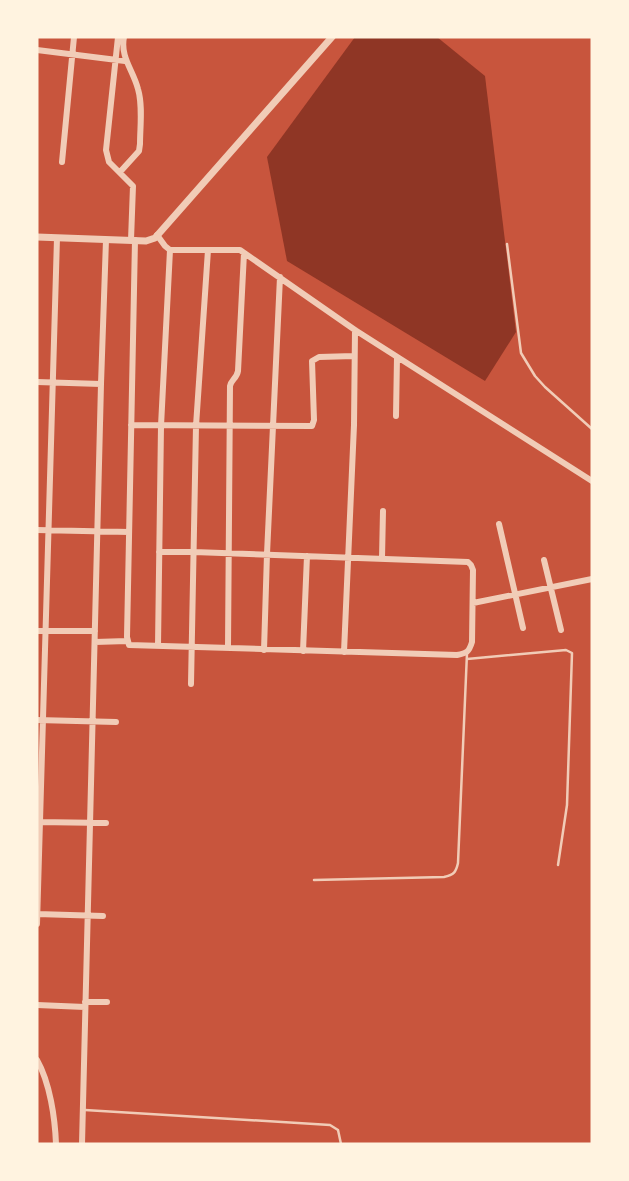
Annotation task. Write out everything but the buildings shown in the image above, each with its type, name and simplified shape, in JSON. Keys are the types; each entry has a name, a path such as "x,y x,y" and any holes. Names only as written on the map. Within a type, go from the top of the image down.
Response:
{"street":[{"path":"62,162 74,37"},
{"path":"118,37 106,150 109,162 131,183 134,191 127,641 132,646 467,656 470,649 472,570 468,562 159,552"},
{"path":"120,172 139,151 140,144 138,87 125,61 124,37"},
{"path":"37,237 150,240 332,37"},
{"path":"37,50 125,61"},
{"path":"157,235 170,250 236,249 244,253 355,330 592,481"},
{"path":"37,924 40,720 46,631 57,238"},
{"path":"82,1144 106,240"},
{"path":"158,646 161,426 170,250"},
{"path":"191,684 196,426 208,250"},
{"path":"228,649 231,383 238,371 244,253"},
{"path":"264,650 280,277"},
{"path":"344,652 354,425 355,330"},
{"path":"131,425 312,426 312,361 319,357 355,356"},
{"path":"396,416 397,357"},
{"path":"37,382 101,384"},
{"path":"382,558 383,512"},
{"path":"499,524 523,628"},
{"path":"37,530 129,532"},
{"path":"303,651 307,555"},
{"path":"544,560 561,630"},
{"path":"472,604 592,579"},
{"path":"37,631 95,631"},
{"path":"95,642 127,641"},
{"path":"40,720 116,722"},
{"path":"38,822 106,823"},
{"path":"37,914 103,916"},
{"path":"37,1005 107,1002"},
{"path":"37,1060 51,1106 56,1144"}],"lane":[{"path":"507,244 521,352 540,382 592,429"},
{"path":"314,880 452,876 458,863 467,656 566,650 572,653 567,805 558,864"},
{"path":"82,1110 330,1125 338,1130 341,1144"}],"shaded area":[{"path":"355,37 437,37 485,76 516,332 485,381 287,261 267,157"}]}
